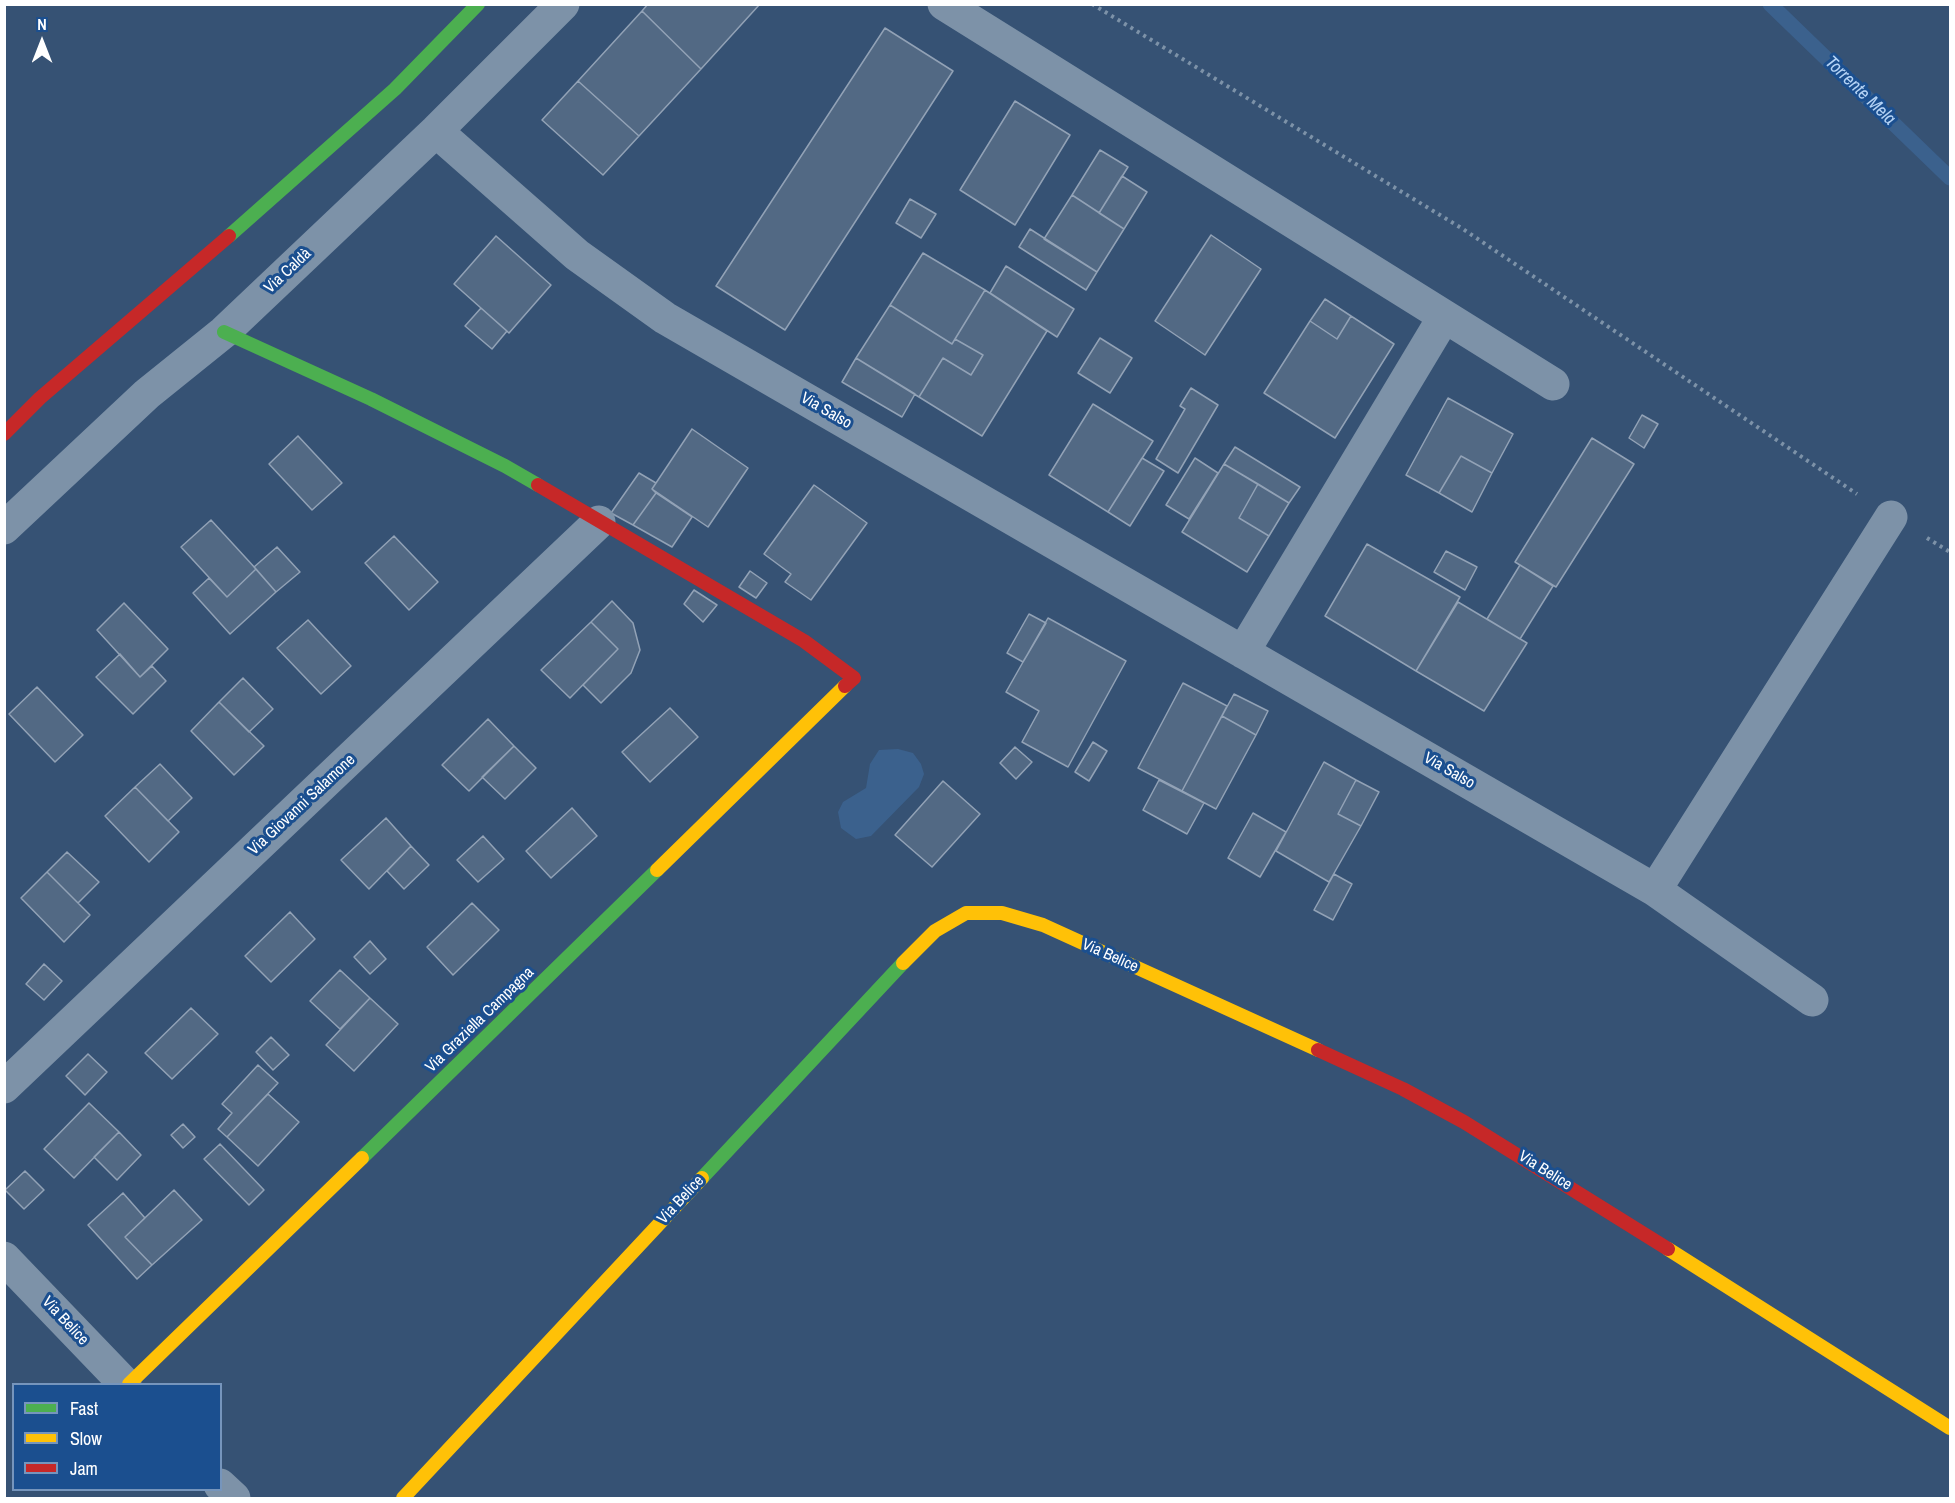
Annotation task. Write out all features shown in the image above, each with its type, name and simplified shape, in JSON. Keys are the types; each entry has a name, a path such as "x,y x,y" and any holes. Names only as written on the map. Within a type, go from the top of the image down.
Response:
{"street":[{"path":"4,434 40,398 266,204 395,89 478,4"},
{"name":"Via Caldà","path":"4,528 147,394 224,332 436,131 563,4"},
{"path":"944,4 1553,384"},
{"name":"Via Salso","path":"436,131 577,255 665,318 1655,890 1812,1000"},
{"path":"1243,652 1444,317"},
{"path":"224,332 371,399 505,466 599,522"},
{"path":"1655,890 1891,517"},
{"name":"Via Graziella Campagna","path":"128,1383 854,678 804,641 599,522"},
{"name":"Via Giovanni Salamone","path":"4,1087 599,522"},
{"name":"Via Belice","path":"403,1498 905,960 935,931 966,913 1002,913 1043,926 1403,1089 1464,1122 1535,1165 1950,1428"},
{"name":"Via Belice","path":"4,1258 126,1383"},
{"path":"222,1487 234,1498"}],"path":[{"path":"1092,4 1463,229 1891,517 1950,552"}],"water":[{"path":"898,749 913,753 921,764 924,774 919,787 871,836 856,839 841,828 838,812 843,802 866,788 870,764 879,750"}],"building":[{"path":"648,4 760,4 701,69 642,11"},
{"path":"642,11 701,69 639,136 578,81"},
{"path":"885,28 953,71 785,330 716,286"},
{"path":"578,81 639,136 603,175 542,120"},
{"path":"1015,101 1070,135 1015,225 960,190"},
{"path":"1100,150 1128,167 1099,213 1072,195"},
{"path":"1122,176 1147,192 1124,229 1099,213"},
{"path":"1072,195 1124,229 1097,272 1044,239"},
{"path":"910,199 936,214 921,238 896,223"},
{"path":"1030,229 1097,272 1086,290 1019,247"},
{"path":"1211,235 1261,269 1205,355 1155,321"},
{"path":"496,236 551,285 509,333 454,284"},
{"path":"923,253 985,290 952,344 890,305"},
{"path":"1006,266 1074,309 1057,337 990,293"},
{"path":"985,290 1047,331 982,436 919,397 943,358 971,375 983,355 955,339"},
{"path":"1325,299 1351,316 1337,339 1310,321"},
{"path":"890,305 952,344 955,339 983,355 971,375 943,358 919,397 856,358"},
{"path":"481,308 507,331 492,349 465,326"},
{"path":"1351,316 1394,344 1335,438 1264,393 1310,321 1337,339"},
{"path":"1100,338 1132,358 1110,393 1078,373"},
{"path":"856,358 915,394 902,417 842,382"},
{"path":"1191,388 1218,405 1178,473 1156,459 1185,409 1180,406"},
{"path":"1448,398 1513,434 1492,473 1461,456 1439,493 1406,475"},
{"path":"1093,404 1153,441 1108,512 1049,475"},
{"path":"1642,415 1658,424 1644,448 1629,438"},
{"path":"692,429 748,468 708,527 652,489"},
{"path":"298,436 342,483 312,510 269,464"},
{"path":"1592,438 1634,464 1556,587 1515,562"},
{"path":"1235,447 1300,487 1289,503 1224,464"},
{"path":"1461,456 1492,473 1472,512 1439,493"},
{"path":"1142,458 1164,471 1130,526 1108,512"},
{"path":"1195,458 1218,473 1189,519 1166,505"},
{"path":"1224,464 1258,484 1239,518 1269,536 1247,572 1182,532"},
{"path":"639,473 656,483 652,489 656,493 633,525 611,513"},
{"path":"1258,484 1289,503 1269,536 1239,518"},
{"path":"814,485 867,523 811,600 785,582 791,574 764,554"},
{"path":"656,493 692,517 672,547 633,525"},
{"path":"211,520 256,569 227,597 181,547"},
{"path":"394,536 438,582 409,610 365,563"},
{"path":"1367,544 1460,597 1416,671 1325,616"},
{"path":"277,547 300,572 276,592 254,567"},
{"path":"1446,551 1477,567 1465,590 1434,572"},
{"path":"1520,565 1553,586 1520,639 1487,619"},
{"path":"256,569 276,592 230,634 193,593 209,578 227,597"},
{"path":"750,571 767,583 756,598 739,587"},
{"path":"694,590 717,605 703,622 684,604"},
{"path":"612,601 633,623 640,650 631,673 601,703 583,685 618,649 591,622"},
{"path":"1458,602 1527,643 1484,711 1416,671"},
{"path":"124,603 168,649 140,677 97,630"},
{"path":"1029,614 1046,623 1023,662 1007,653"},
{"path":"1048,618 1126,661 1068,767 1022,742 1039,711 1006,692"},
{"path":"308,620 351,666 321,694 277,648"},
{"path":"591,622 618,649 570,698 541,670"},
{"path":"120,654 140,677 152,666 166,681 133,714 96,677"},
{"path":"243,678 273,709 249,732 219,702"},
{"path":"1183,683 1227,706 1182,791 1138,768"},
{"path":"37,687 83,735 55,762 9,714"},
{"path":"1234,694 1268,711 1256,735 1222,716"},
{"path":"219,702 264,746 234,775 191,731"},
{"path":"670,708 698,737 650,782 622,752"},
{"path":"1222,716 1256,735 1216,809 1182,791"},
{"path":"488,719 514,746 469,791 442,765"},
{"path":"1093,742 1107,751 1089,781 1075,772"},
{"path":"514,746 536,768 505,799 482,777"},
{"path":"1015,747 1032,762 1016,779 1000,763"},
{"path":"1324,762 1356,780 1338,814 1361,826 1329,882 1276,851"},
{"path":"160,764 192,798 168,821 135,787"},
{"path":"1159,780 1204,803 1187,834 1143,810"},
{"path":"1356,780 1379,792 1361,826 1338,814"},
{"path":"943,781 980,814 932,867 895,835"},
{"path":"135,787 179,832 149,862 105,816"},
{"path":"572,808 597,836 551,878 526,851"},
{"path":"1253,813 1286,832 1260,877 1228,858"},
{"path":"386,818 411,846 369,889 341,860"},
{"path":"483,836 504,859 478,882 457,860"},
{"path":"411,846 429,865 404,889 387,871"},
{"path":"67,852 99,882 78,903 47,872"},
{"path":"47,872 90,915 64,942 21,898"},
{"path":"1334,874 1352,884 1333,920 1314,910"},
{"path":"472,903 499,930 453,975 427,947"},
{"path":"290,912 315,939 271,982 245,956"},
{"path":"370,941 386,959 370,974 354,957"},
{"path":"44,964 62,981 44,1000 26,984"},
{"path":"340,970 370,998 340,1029 310,1001"},
{"path":"370,998 398,1024 354,1071 326,1045"},
{"path":"191,1008 218,1034 172,1079 145,1053"},
{"path":"271,1037 289,1055 273,1070 256,1052"},
{"path":"88,1054 107,1072 85,1095 66,1076"},
{"path":"258,1065 278,1083 227,1137 218,1129 232,1113 222,1104"},
{"path":"268,1094 299,1122 258,1166 227,1137"},
{"path":"89,1103 119,1132 74,1178 44,1149"},
{"path":"183,1124 195,1137 183,1148 171,1135"},
{"path":"119,1132 141,1155 117,1180 94,1157"},
{"path":"220,1144 264,1190 249,1205 204,1159"},
{"path":"25,1171 44,1190 24,1209 5,1190"},
{"path":"174,1190 202,1220 152,1265 125,1237"},
{"path":"123,1193 145,1218 125,1237 152,1265 137,1279 88,1225"}],"waterway":[{"name":"Torrente Mela","path":"1770,4 1950,178"}],"traffic: fast":[{"path":"229,236 395,89 478,4"},
{"path":"224,332 371,399 538,485"},
{"path":"362,1158 657,870"},
{"path":"702,1178 903,963"}],"traffic: slow":[{"path":"657,870 845,686"},
{"path":"903,963 935,931 966,913 1002,913 1043,925 1318,1050"},
{"path":"130,1383 362,1158"},
{"path":"403,1498 702,1178"},
{"path":"1668,1249 1950,1428"}],"traffic: jam":[{"path":"4,434 40,398 229,236"},
{"path":"538,485 804,641 854,678 845,686"},
{"path":"1318,1050 1403,1089 1464,1122 1668,1249"}]}
